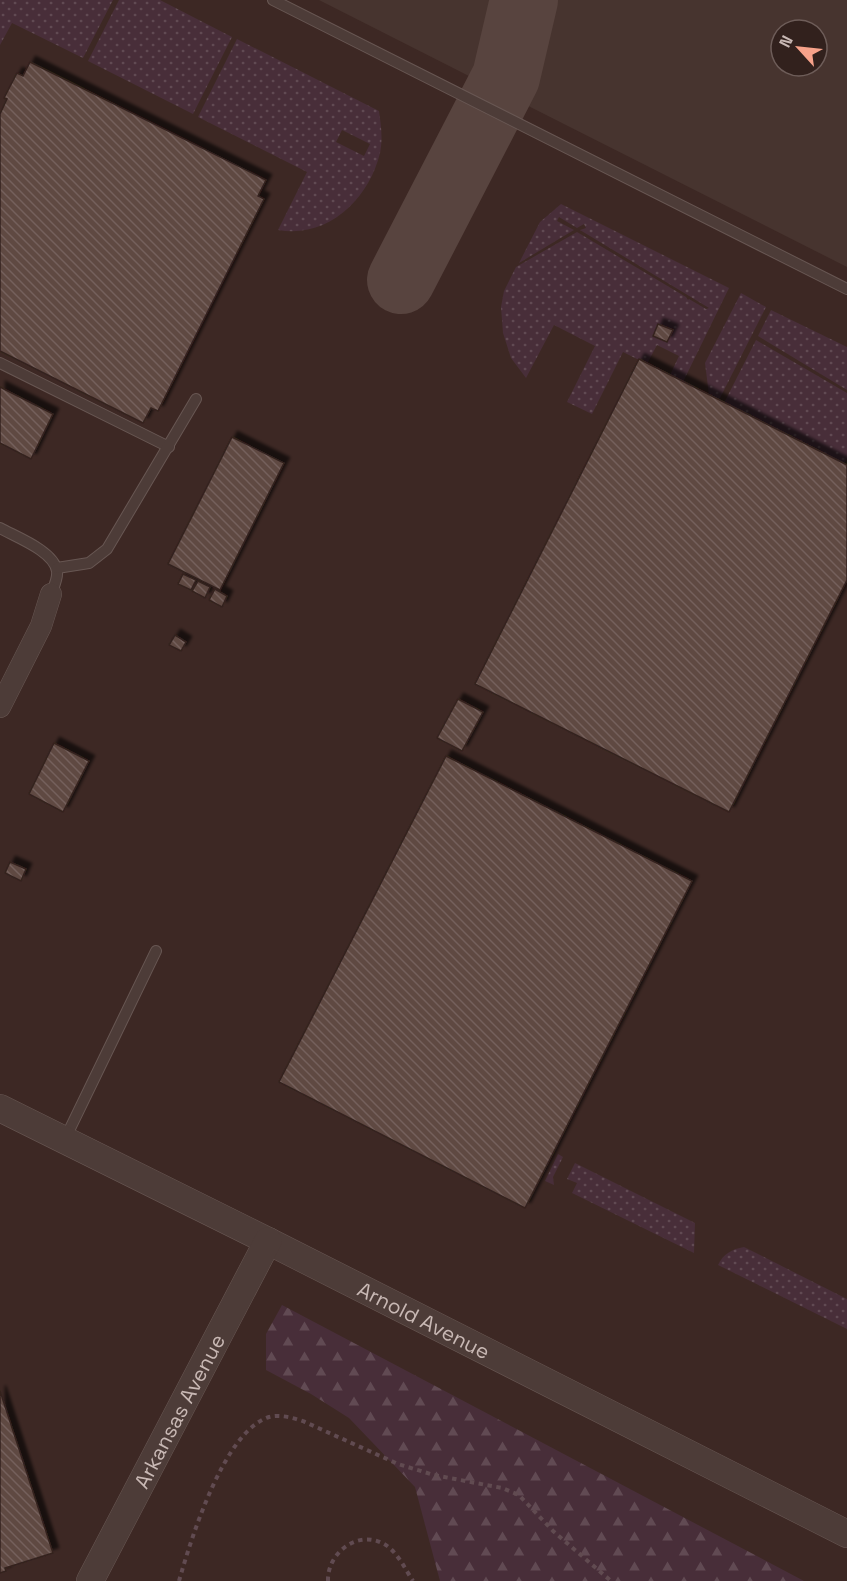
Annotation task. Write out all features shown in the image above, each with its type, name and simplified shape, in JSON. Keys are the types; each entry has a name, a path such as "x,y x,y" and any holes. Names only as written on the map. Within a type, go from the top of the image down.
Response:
{"street":[{"path":"0,707 41,626 51,594"},
{"name":"Arnold Avenue","path":"0,1108 847,1534"},
{"name":"Arkansas Avenue","path":"90,1581 268,1241"}],"lane":[{"path":"273,0 847,289"},
{"path":"0,363 169,447"},
{"path":"57,568 89,563 107,549 196,399"},
{"path":"0,528 46,554 57,568 51,594"},
{"path":"64,1141 156,951"}],"path":[{"path":"179,1581 188,1548 213,1486 231,1451 248,1429 269,1417 290,1417 398,1464 434,1475 502,1488 519,1495 553,1530 611,1581"},
{"path":"328,1581 328,1575 341,1550 351,1542 363,1539 374,1540 386,1545 403,1564 413,1581"}],"shaded area":[{"path":"319,0 847,0 847,267"}],"green space":[{"path":"0,0 113,0 83,58 12,23 0,45"},
{"path":"119,0 160,0 232,37 193,114 88,61"},
{"path":"237,39 379,111 382,137 380,153 375,170 366,186 344,212 329,222 313,228 296,231 278,230 307,172 198,117","holes":["342,130 370,144 364,156 336,142"]},
{"path":"561,204 729,288 683,382 670,375 679,356 657,345 647,364 623,352 592,414 567,402 595,346 554,325 526,378 511,358 503,333 501,307 504,291 516,267 577,232 688,300 706,309 709,308 580,230 586,228 584,224 577,228 559,217 557,221 574,230 519,263 540,222","holes":["658,324 673,330 667,342 653,336"]},
{"path":"741,293 766,307 719,400 709,395 705,363"},
{"path":"771,310 847,347 847,390 758,336"},
{"path":"756,340 847,393 847,458 844,464 724,403"},
{"path":"558,1154 563,1157 553,1177 554,1185 545,1181"},
{"path":"575,1163 695,1223 694,1253 572,1193 577,1183 567,1179"},
{"path":"744,1247 847,1299 847,1329 718,1265 728,1253"},
{"path":"282,1305 804,1581 440,1581 415,1487 349,1418 266,1370 266,1334"}],"building":[{"path":"30,62 266,180 258,196 264,199 158,411 151,408 143,423 0,351 0,114 7,99 4,98 17,73 23,76"},
{"path":"658,324 673,330 667,342 653,336"},
{"path":"639,359 847,465 847,580 729,812 475,684"},
{"path":"0,387 53,414 31,459 0,443"},
{"path":"232,437 284,463 220,590 168,564"},
{"path":"183,574 196,580 191,590 178,584"},
{"path":"198,581 210,587 205,598 192,591"},
{"path":"215,589 227,596 222,607 209,600"},
{"path":"175,635 186,642 181,651 169,645"},
{"path":"458,699 483,712 462,751 437,738"},
{"path":"54,743 89,761 63,812 29,794"},
{"path":"446,756 692,881 525,1208 279,1082"},
{"path":"10,862 26,869 21,881 5,873"},
{"path":"0,1391 53,1553 5,1568 6,1571 0,1573"}],"taxiway":[{"path":"401,280 506,77 524,0"}]}
